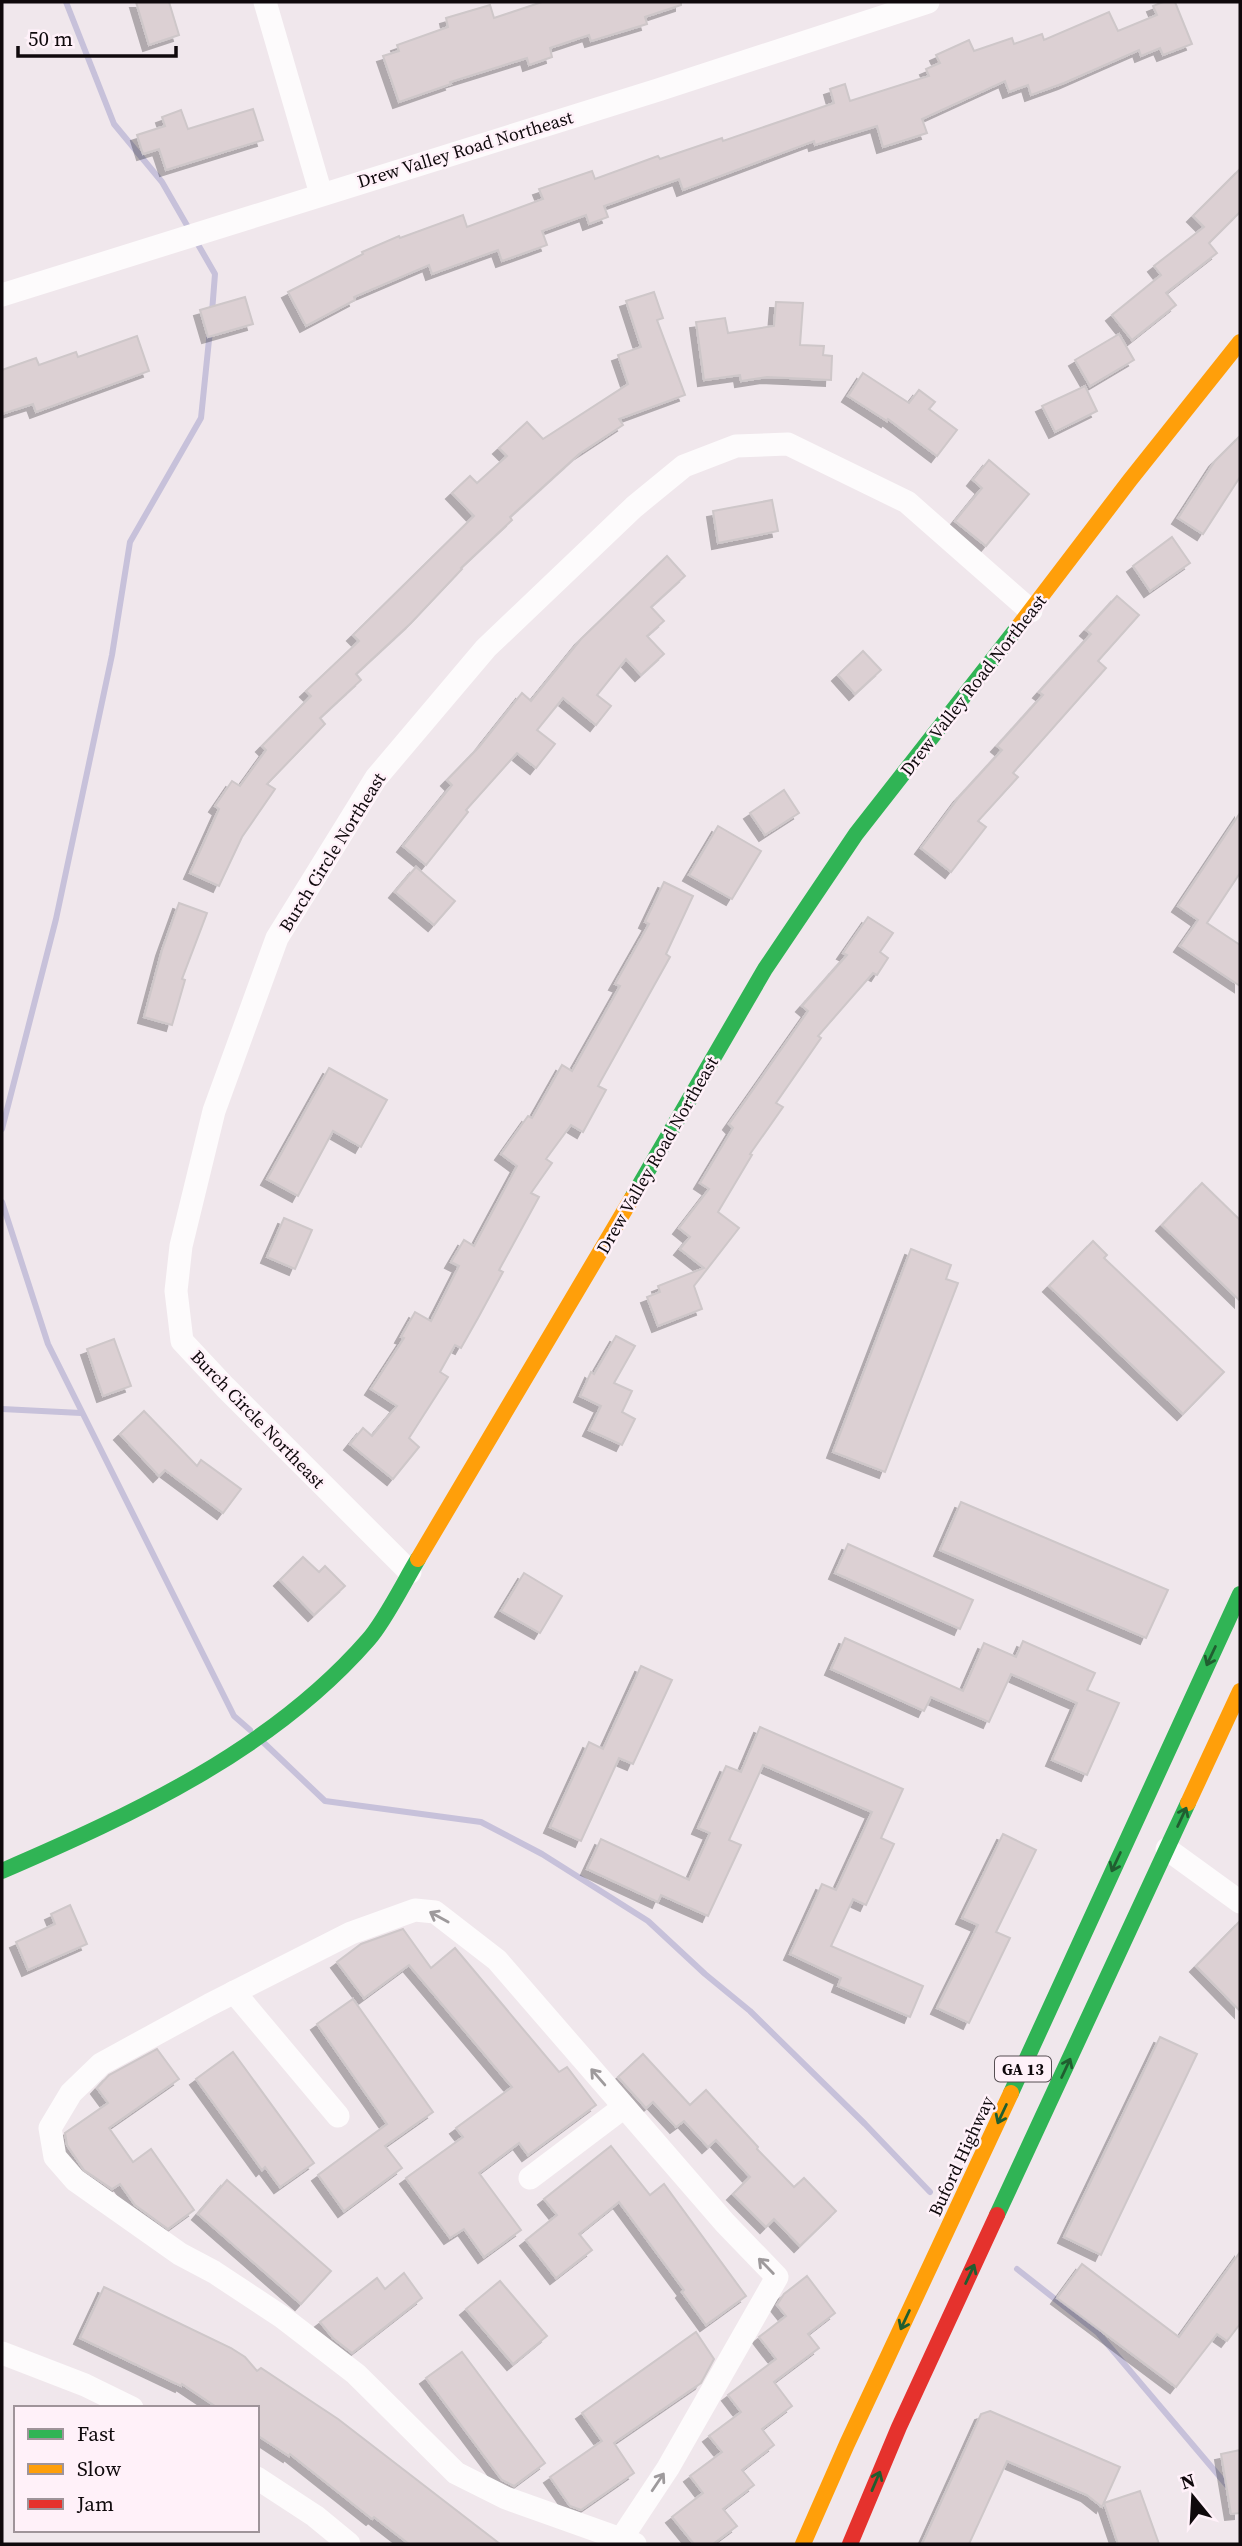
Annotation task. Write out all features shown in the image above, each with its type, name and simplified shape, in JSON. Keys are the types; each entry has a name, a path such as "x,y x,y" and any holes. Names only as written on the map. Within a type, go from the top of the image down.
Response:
{"street":[{"path":"265,2 321,194"},
{"name":"Drew Valley Road Northeast","path":"2,295 671,86 928,2"},
{"name":"Drew Valley Road Northeast","path":"2,1871 64,1844 217,1766 303,1704 370,1639 545,1347 765,969 856,834 1240,342"},
{"name":"Burch Circle Northeast","path":"410,1572 182,1341 176,1291 181,1246 214,1111 277,938 376,778 486,648 634,507 684,466 736,446 788,444 907,502 1031,611"},
{"name":"Buford Highway","path":"803,2544 1240,1594"},
{"name":"GA 13","path":"850,2544 899,2427 1240,1691"},
{"path":"1167,1849 1240,1902"},
{"path":"415,1910 436,1912 497,1960 624,2107 725,2223 777,2277 628,2541 506,2498 456,2473 356,2374 282,2317 215,2272 180,2254 75,2180 55,2157 50,2128 71,2093 101,2064 233,1992 351,1933 415,1910"},
{"path":"233,1992 338,2116"},
{"path":"530,2178 624,2107"},
{"path":"2,2353 85,2385 128,2406"},
{"path":"259,2478 316,2516 349,2544"}],"building":[{"path":"136,2 169,2 179,35 149,45"},
{"path":"542,2 681,2 681,5 645,17 647,24 591,41 589,35 550,48 552,57 529,65 527,58 450,82 451,84 399,102 383,56 399,51 397,45 448,27 446,18 490,5 494,18"},
{"path":"1163,2 1175,2 1192,44 1163,55 1160,48 1141,56 1139,50 1031,95 1028,85 1009,92 1005,81 922,119 927,133 883,147 877,126 815,145 814,141 683,190 679,179 604,206 608,217 589,224 586,215 542,231 547,245 502,261 498,250 432,274 429,265 354,297 355,300 306,326 288,292 363,254 362,252 399,236 400,238 463,215 467,227 543,199 539,189 592,171 595,179 658,156 660,159 722,138 723,141 834,103 830,89 845,84 850,101 929,76 926,69 940,63 936,55 969,40 974,51 1012,38 1014,44 1042,34 1044,40 1109,12 1118,31 1157,15 1153,6"},
{"path":"253,109 263,140 166,170 159,149 143,154 137,135 165,126 162,117 181,110 188,129"},
{"path":"1240,169 1240,212 1209,243 1217,253 1166,293 1176,305 1132,340 1112,315 1161,275 1154,266 1204,227 1193,216"},
{"path":"654,292 663,318 657,320 685,395 619,419 623,425 579,454 510,517 512,520 461,568 411,623 356,674 361,680 320,718 325,724 267,784 275,789 242,837 219,886 190,873 219,809 215,806 232,781 240,786 266,750 262,746 311,696 306,691 359,641 353,635 474,516 452,493 470,476 477,483 507,456 499,448 527,422 543,439 628,384 618,355 641,347 626,301"},
{"path":"245,297 253,324 208,337 200,310"},
{"path":"776,302 803,303 800,345 824,346 823,355 832,356 831,380 767,377 741,381 740,375 704,380 696,322 725,318 728,333 774,326"},
{"path":"1119,334 1134,360 1090,386 1075,360"},
{"path":"137,336 149,371 36,412 33,404 2,414 2,370 36,358 39,365 76,352 78,357"},
{"path":"863,373 909,403 919,390 935,402 929,409 957,430 937,456 888,419 887,421 848,396"},
{"path":"1085,386 1097,411 1055,432 1042,406"},
{"path":"1240,436 1240,477 1203,534 1178,518 1215,461"},
{"path":"989,460 1029,494 986,546 955,521 982,488 973,480"},
{"path":"772,500 778,531 718,543 713,511"},
{"path":"1172,537 1190,563 1150,591 1133,566"},
{"path":"667,556 685,576 651,607 664,621 647,636 664,654 641,675 626,659 597,695 611,706 596,725 563,698 537,730 555,744 536,768 517,753 466,810 468,812 426,865 403,846 452,785 447,780 479,747 522,693 531,701 581,639"},
{"path":"1117,596 1139,615 1098,661 1106,668 1013,773 1018,777 978,821 986,827 951,872 921,848 959,797 1002,750 997,746 1043,695 1039,692 1091,634 1086,630"},
{"path":"863,651 881,670 855,694 838,675"},
{"path":"784,790 799,813 765,835 750,813"},
{"path":"1240,813 1240,873 1207,923 1240,945 1240,986 1180,946 1198,920 1178,906"},
{"path":"718,826 761,851 732,899 689,875"},
{"path":"416,867 455,901 434,925 395,892"},
{"path":"664,882 693,896 666,954 670,957 598,1086 606,1090 583,1132 571,1125 546,1159 552,1163 531,1193 539,1197 499,1270 503,1272 478,1318 461,1348 455,1345 440,1372 448,1377 409,1438 419,1447 393,1479 350,1444 363,1428 372,1436 397,1406 371,1389 404,1338 401,1337 415,1312 431,1321 459,1266 451,1262 464,1240 474,1246 517,1166 501,1154 528,1116 532,1118 562,1065 572,1071 620,986 615,984 649,924 645,922"},
{"path":"179,903 207,913 182,979 185,980 172,1025 144,1017 162,950"},
{"path":"868,917 893,933 880,952 888,958 877,975 873,973 818,1036 821,1038 776,1103 783,1107 750,1154 752,1155 718,1212 739,1228 694,1286 702,1309 658,1326 647,1297 660,1292 658,1286 704,1268 680,1249 690,1237 679,1228 709,1189 700,1183 733,1128 729,1124 808,1011 802,1006 847,955 843,953"},
{"path":"329,1068 387,1100 361,1147 333,1131 298,1196 267,1179"},
{"path":"1202,1183 1240,1220 1240,1301 1162,1225"},
{"path":"284,1218 312,1230 295,1269 267,1257"},
{"path":"1093,1241 1107,1255 1104,1258 1224,1372 1183,1414 1049,1286"},
{"path":"911,1249 951,1265 946,1279 958,1283 885,1472 833,1452"},
{"path":"616,1336 635,1346 614,1383 632,1391 622,1412 635,1419 622,1445 589,1430 601,1406 580,1396 591,1372 594,1374"},
{"path":"114,1339 131,1386 103,1396 87,1349"},
{"path":"144,1411 197,1466 201,1460 241,1489 223,1513 165,1470 159,1476 120,1434"},
{"path":"961,1502 1168,1590 1146,1638 940,1550"},
{"path":"848,1544 973,1600 960,1629 835,1573"},
{"path":"303,1557 319,1572 325,1566 345,1586 314,1615 280,1580"},
{"path":"524,1573 562,1596 540,1633 501,1611"},
{"path":"845,1638 963,1691 984,1643 1016,1657 1023,1641 1095,1673 1087,1690 1119,1703 1087,1775 1052,1760 1077,1703 1011,1674 989,1722 931,1697 924,1711 831,1669"},
{"path":"641,1666 672,1680 633,1764 619,1758 581,1841 550,1827 589,1742 603,1749"},
{"path":"760,1727 903,1789 881,1838 894,1844 866,1905 853,1899 831,1946 923,1986 910,2017 838,1986 841,1978 790,1954 822,1884 836,1890 872,1812 763,1765 729,1840 741,1845 708,1916 661,1895 658,1902 587,1869 601,1839 689,1880 710,1833 698,1828 726,1766 741,1772"},
{"path":"1003,1834 1036,1850 996,1932 1010,1938 969,2023 937,2008 978,1925 962,1918"},
{"path":"70,1905 87,1944 28,1970 16,1942 55,1924 51,1914"},
{"path":"1240,1921 1240,2011 1196,1966"},
{"path":"403,1929 431,1968 455,1948 559,2072 567,2067 596,2105 528,2155 519,2143 479,2173 521,2230 484,2257 464,2229 450,2238 406,2178 463,2137 456,2128 512,2087 409,1965 364,1998 337,1962 361,1944"},
{"path":"353,1999 433,2112 385,2146 402,2168 344,2211 318,2175 387,2124 317,2024"},
{"path":"1160,2037 1197,2054 1101,2255 1064,2237"},
{"path":"157,2049 179,2079 109,2128 133,2162 151,2149 194,2210 168,2229 135,2205 120,2184 112,2189 84,2170 67,2145 65,2133 108,2103 97,2088 109,2075"},
{"path":"233,2052 314,2163 280,2187 265,2167 262,2170 196,2079"},
{"path":"643,2054 690,2105 706,2090 794,2187 804,2178 836,2211 800,2246 774,2219 766,2227 733,2194 750,2177 716,2140 708,2147 684,2121 676,2127 653,2102 646,2108 618,2077"},
{"path":"611,2146 650,2195 664,2184 746,2296 706,2325 682,2292 684,2290 619,2202 579,2234 592,2250 556,2278 526,2240 557,2215 544,2199"},
{"path":"227,2180 331,2271 301,2304 198,2214"},
{"path":"1240,2252 1240,2324 1227,2341 1217,2334 1176,2387 1057,2298 1082,2264 1179,2337"},
{"path":"404,2273 422,2298 352,2353 333,2338 320,2322 377,2278 385,2289"},
{"path":"807,2276 835,2313 808,2334 819,2348 774,2382 792,2406 762,2429 774,2445 742,2470 754,2485 723,2509 737,2526 713,2544 694,2544 672,2517 703,2493 690,2476 722,2452 709,2436 741,2412 728,2395 776,2359 759,2337 786,2316 777,2305 784,2294"},
{"path":"500,2281 547,2336 513,2364 466,2309"},
{"path":"104,2287 231,2348 245,2357 257,2371 261,2368 338,2419 500,2544 409,2544 374,2517 372,2519 290,2454 289,2456 259,2436 259,2406 215,2406 182,2384 181,2386 80,2338"},
{"path":"696,2332 714,2359 701,2383 614,2443 634,2473 581,2510 570,2506 550,2477 602,2441 582,2413"},
{"path":"462,2352 545,2463 514,2486 502,2480 426,2378"},
{"path":"990,2411 1120,2467 1102,2507 1087,2495 1007,2461 969,2544 922,2544 981,2414"},
{"path":"1240,2450 1240,2513 1231,2514 1221,2454"},
{"path":"1140,2491 1159,2544 1118,2544 1104,2503"}],"waterway":[{"path":"66,2 114,124 162,182 215,274 212,312"},
{"path":"2,1129 56,919 112,655 130,542 201,418 210,330"},
{"path":"2,1202 48,1344 234,1716 250,1730"},
{"path":"2,1409 81,1413"},
{"path":"263,1742 325,1801 481,1822 542,1854 648,1921 750,2011 930,2192"},
{"path":"1017,2269 1098,2333 1231,2490"}],"traffic: fast":[{"path":"632,1198 765,969 856,834 1018,627"},
{"path":"2,1871 150,1802 245,1746 289,1714 330,1679 368,1640 388,1612 418,1559"},
{"path":"1011,2093 1240,1594"},
{"path":"997,2215 1188,1803"}],"traffic: slow":[{"path":"1018,627 1240,342"},
{"path":"418,1559 632,1198"},
{"path":"1188,1803 1240,1691"},
{"path":"803,2544 1011,2093"}],"traffic: jam":[{"path":"850,2544 899,2427 997,2215"}]}
